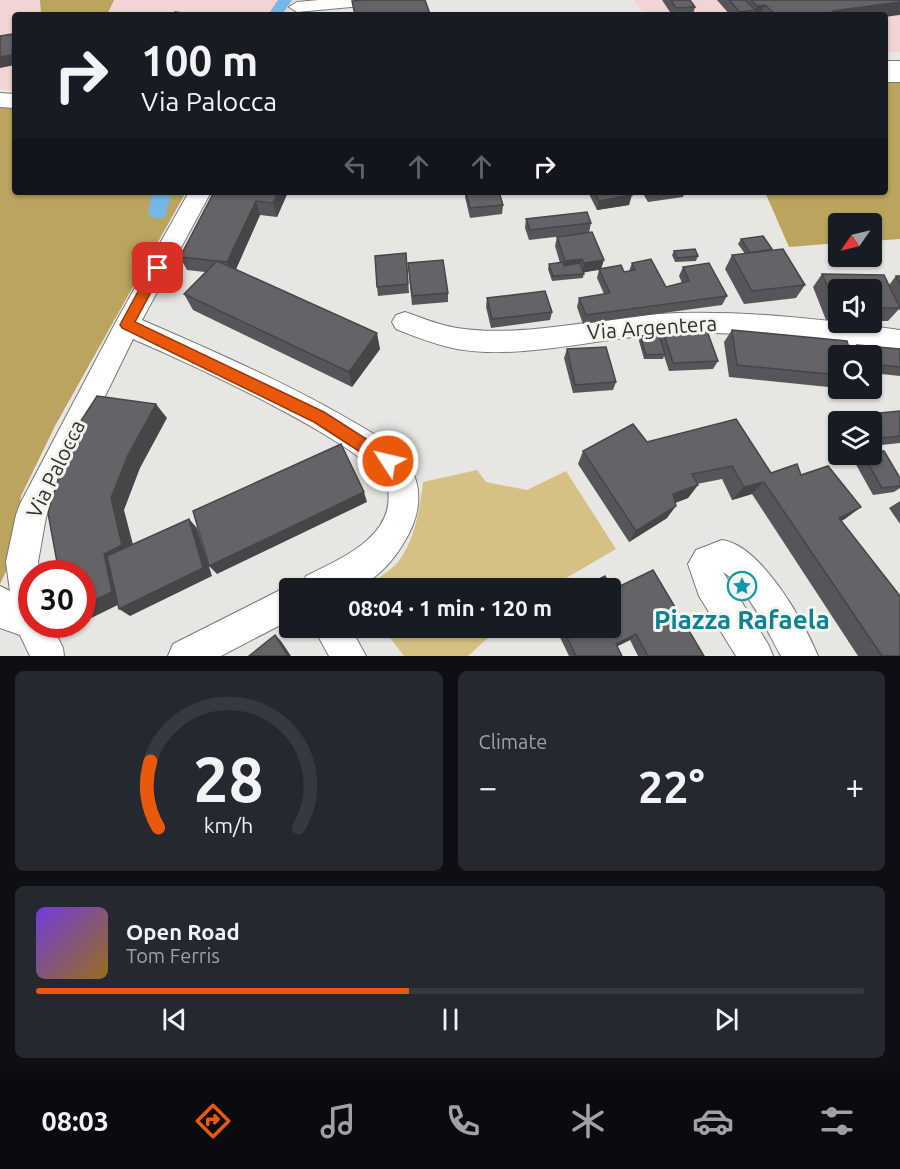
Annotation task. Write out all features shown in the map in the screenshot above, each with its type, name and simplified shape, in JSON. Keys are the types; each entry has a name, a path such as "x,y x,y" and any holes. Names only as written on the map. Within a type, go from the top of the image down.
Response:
{"street":[{"path":"297,7 373,0"},
{"name":"Via Palocca","path":"22,560 31,515 127,325 198,195"},
{"name":"Via Argentera","path":"405,322 440,335 475,340 562,336 645,325 733,322 800,327 900,341"},
{"path":"127,325 319,417 388,461 399,476 404,494 403,513 383,546 357,569 339,578"},
{"path":"756,656 711,584 704,564 712,557 722,555 735,560 750,576 801,656"},
{"name":"Via Palocca","path":"0,603 7,614 18,622"},
{"path":"185,656 279,608"},
{"path":"337,638 349,656"}],"shaded area":[{"path":"0,0 40,0 41,12 12,12 12,90 0,89"},
{"path":"40,0 114,0 108,12 41,12"},
{"path":"114,0 296,0 289,12 108,12"},
{"path":"634,0 900,0 900,52 888,53 888,12 643,12"},
{"path":"888,81 900,81 900,239 882,240 882,213 828,213 828,244 789,247 766,195 888,195"},
{"path":"12,97 12,195 184,195 55,426 21,496 8,567 0,584 0,107"},
{"path":"477,470 486,482 527,490 566,471 616,549 566,578 378,578 398,562 409,544 416,524 423,482"},
{"path":"390,638 488,638 468,656 404,656"}],"building":[{"path":"425,0 429,12 354,12 352,1"},
{"path":"671,0 690,0 695,7 676,8"},
{"path":"729,0 745,0 756,10 740,12"},
{"path":"751,0 900,0 900,2 832,12 773,12 765,5 757,6"},
{"path":"12,34 12,55 0,57 0,36"},
{"path":"212,195 277,195 273,203 256,201 227,262 180,257"},
{"path":"467,195 500,195 503,205 470,208"},
{"path":"596,195 632,195 599,201"},
{"path":"587,212 591,223 530,230 526,219"},
{"path":"592,232 604,260 584,263 582,259 565,261 557,237"},
{"path":"763,236 772,249 750,253 741,239"},
{"path":"695,249 698,256 677,258 674,251"},
{"path":"783,249 805,285 752,291 732,255"},
{"path":"406,253 408,284 377,287 375,256"},
{"path":"651,259 666,287 689,281 683,267 709,263 727,296 586,315 579,298 610,293 599,269 621,265 624,272 635,270 632,263"},
{"path":"443,260 448,293 412,296 408,263"},
{"path":"217,261 377,333 349,372 184,294"},
{"path":"563,262 564,266 580,263 584,274 553,276 549,264"},
{"path":"822,274 884,275 900,308 882,308 882,279 828,279 828,288"},
{"path":"545,291 552,312 492,319 487,298"},
{"path":"706,328 718,361 673,363 663,331"},
{"path":"732,330 847,341 848,345 828,345 828,374 737,365"},
{"path":"659,335 665,354 646,355 640,336"},
{"path":"606,347 616,382 575,385 567,349"},
{"path":"882,347 900,349 900,367 882,365"},
{"path":"97,396 156,404 128,455 111,498 122,545 104,554 112,592 96,599 96,560 57,560 48,513 71,436"},
{"path":"900,411 900,436 882,438 882,413"},
{"path":"736,419 771,473 797,464 801,475 828,466 861,507 839,518 900,596 900,656 882,656 764,482 744,487 732,466 692,474 698,485 673,494 676,506 636,531 583,451 633,424 647,442"},
{"path":"341,444 364,492 209,566 193,511"},
{"path":"882,451 900,478 900,486 882,488 869,465 882,465"},
{"path":"189,519 203,568 119,609 107,556"},
{"path":"653,570 704,656 648,656 636,634 616,644 622,656 576,656 567,638 621,638 621,586"},
{"path":"275,635 288,656 249,656"}],"waterway":[{"path":"277,12 285,0"},
{"path":"158,212 161,195"}],"place":[{"name":"Piazza Rafaela","path":"742,586"}],"route":[{"path":"158,268 127,325 319,417 388,461"}]}
